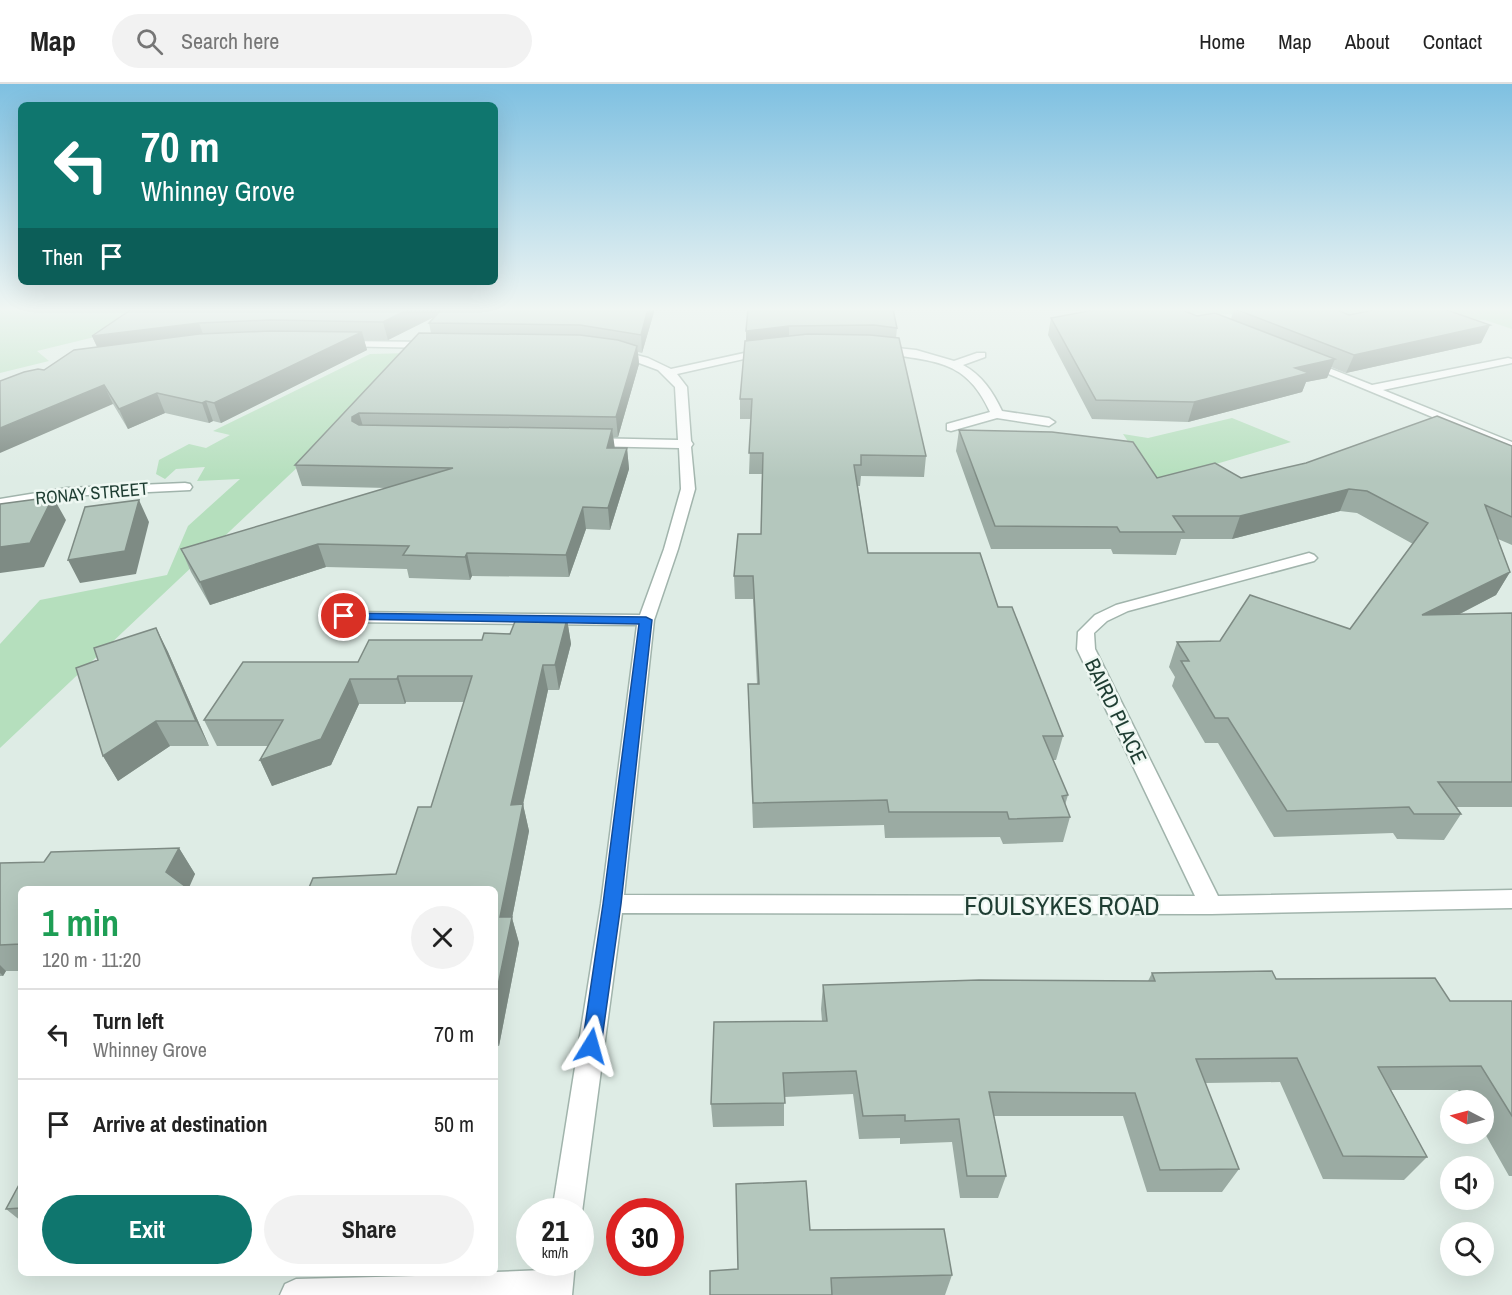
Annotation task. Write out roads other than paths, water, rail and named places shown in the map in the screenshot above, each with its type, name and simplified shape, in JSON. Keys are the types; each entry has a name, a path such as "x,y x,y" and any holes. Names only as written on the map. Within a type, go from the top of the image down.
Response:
{"street":[{"path":"655,366 672,372 702,366"},
{"path":"955,366 973,376 985,387 997,414"},
{"path":"1313,366 1512,446"},
{"path":"1371,389 1486,366"},
{"path":"569,1198 612,904 646,620 671,549 688,489 687,444 681,387 672,372"},
{"path":"951,427 997,414 1049,422"},
{"path":"580,442 687,444"},
{"name":"RONAY STREET","path":"0,503 66,492 185,487"},
{"name":"BAIRD PLACE","path":"1211,905 1086,649 1086,632 1101,618 1122,608 1309,558"},
{"path":"344,616 646,620"},
{"name":"FOULSYKES ROAD","path":"612,904 1211,905 1512,899"},
{"path":"296,1295 558,1281"}]}
